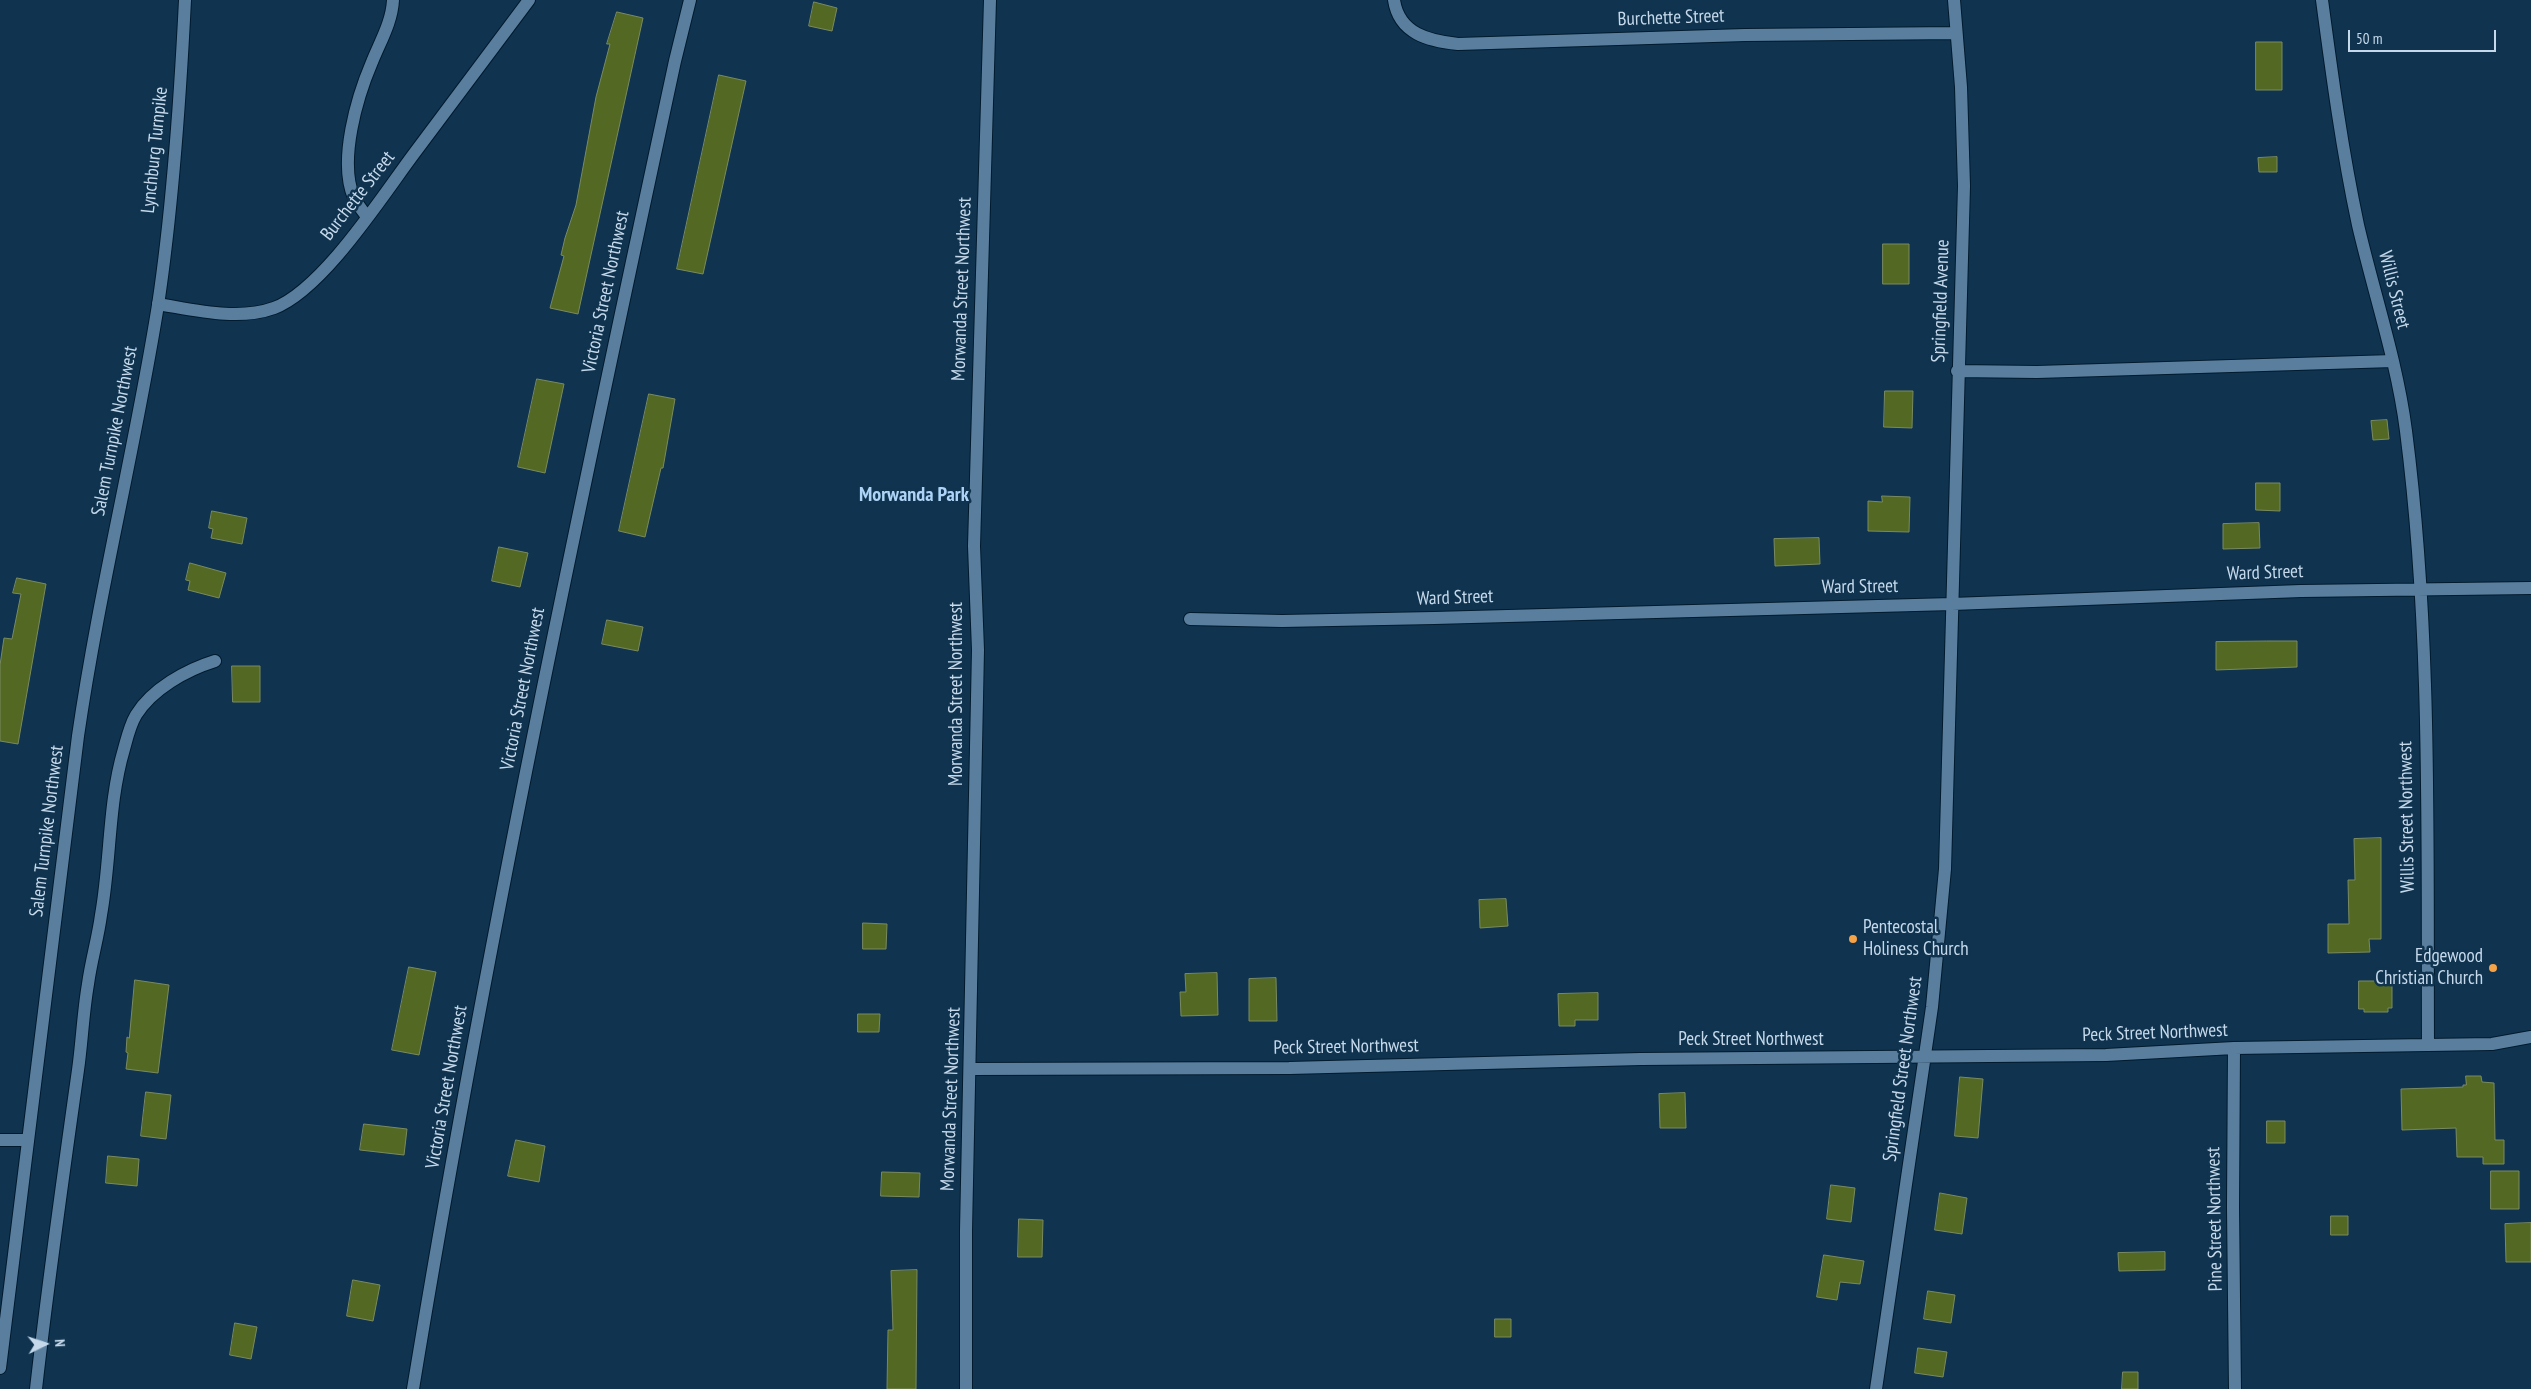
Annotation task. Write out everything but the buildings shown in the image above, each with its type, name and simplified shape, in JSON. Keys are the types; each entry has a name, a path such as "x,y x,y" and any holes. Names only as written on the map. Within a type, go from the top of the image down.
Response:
{"street":[{"name":"Lynchburg Turnpike","path":"158,304 181,82 185,0"},
{"path":"367,217 354,198 349,177 352,132 358,100 388,23 393,0"},
{"name":"Burchette Street","path":"158,304 223,313 252,313 273,308 293,299 306,289 367,217 529,0"},
{"name":"Victoria Street Northwest","path":"412,1389 487,972 555,623 673,70 690,0"},
{"name":"Morwanda Street Northwest","path":"966,1389 978,650 974,546 990,0"},
{"name":"Burchette Street","path":"1394,0 1399,14 1412,32 1422,38 1458,44 1745,34 1956,33"},
{"name":"Springfield Avenue","path":"1952,604 1957,371 1964,186 1954,0"},
{"name":"Willis Street","path":"2322,0 2342,141 2358,225 2393,361 2406,428 2422,590"},
{"name":"Salem Turnpike Northwest","path":"0,1368 85,685 158,304"},
{"path":"1957,371 2037,372 2393,361"},
{"name":"Ward Street","path":"1190,619 1282,621 1425,618 1952,604 2301,591 2531,588"},
{"name":"Willis Street Northwest","path":"2422,590 2427,816 2428,1045"},
{"name":"Springfield Street Northwest","path":"1876,1389 1933,998 1945,869 1952,604"},
{"path":"36,1389 48,1277 80,1053 87,986 106,881 111,809 117,774 130,729 136,716 148,701 174,680 200,666 215,661"},
{"name":"Peck Street Northwest","path":"970,1069 1289,1068 1641,1059 2106,1055 2234,1048 2492,1044 2531,1037"},
{"name":"Pine Street Northwest","path":"2234,1048 2235,1389"},
{"path":"0,1140 28,1140"}],"place":[{"name":"Pentecostal Holiness Church","path":"1853,939"},
{"name":"Edgewood Christian Church","path":"2493,968"}],"district":[{"name":"Morwanda Park","path":"914,495"}]}
